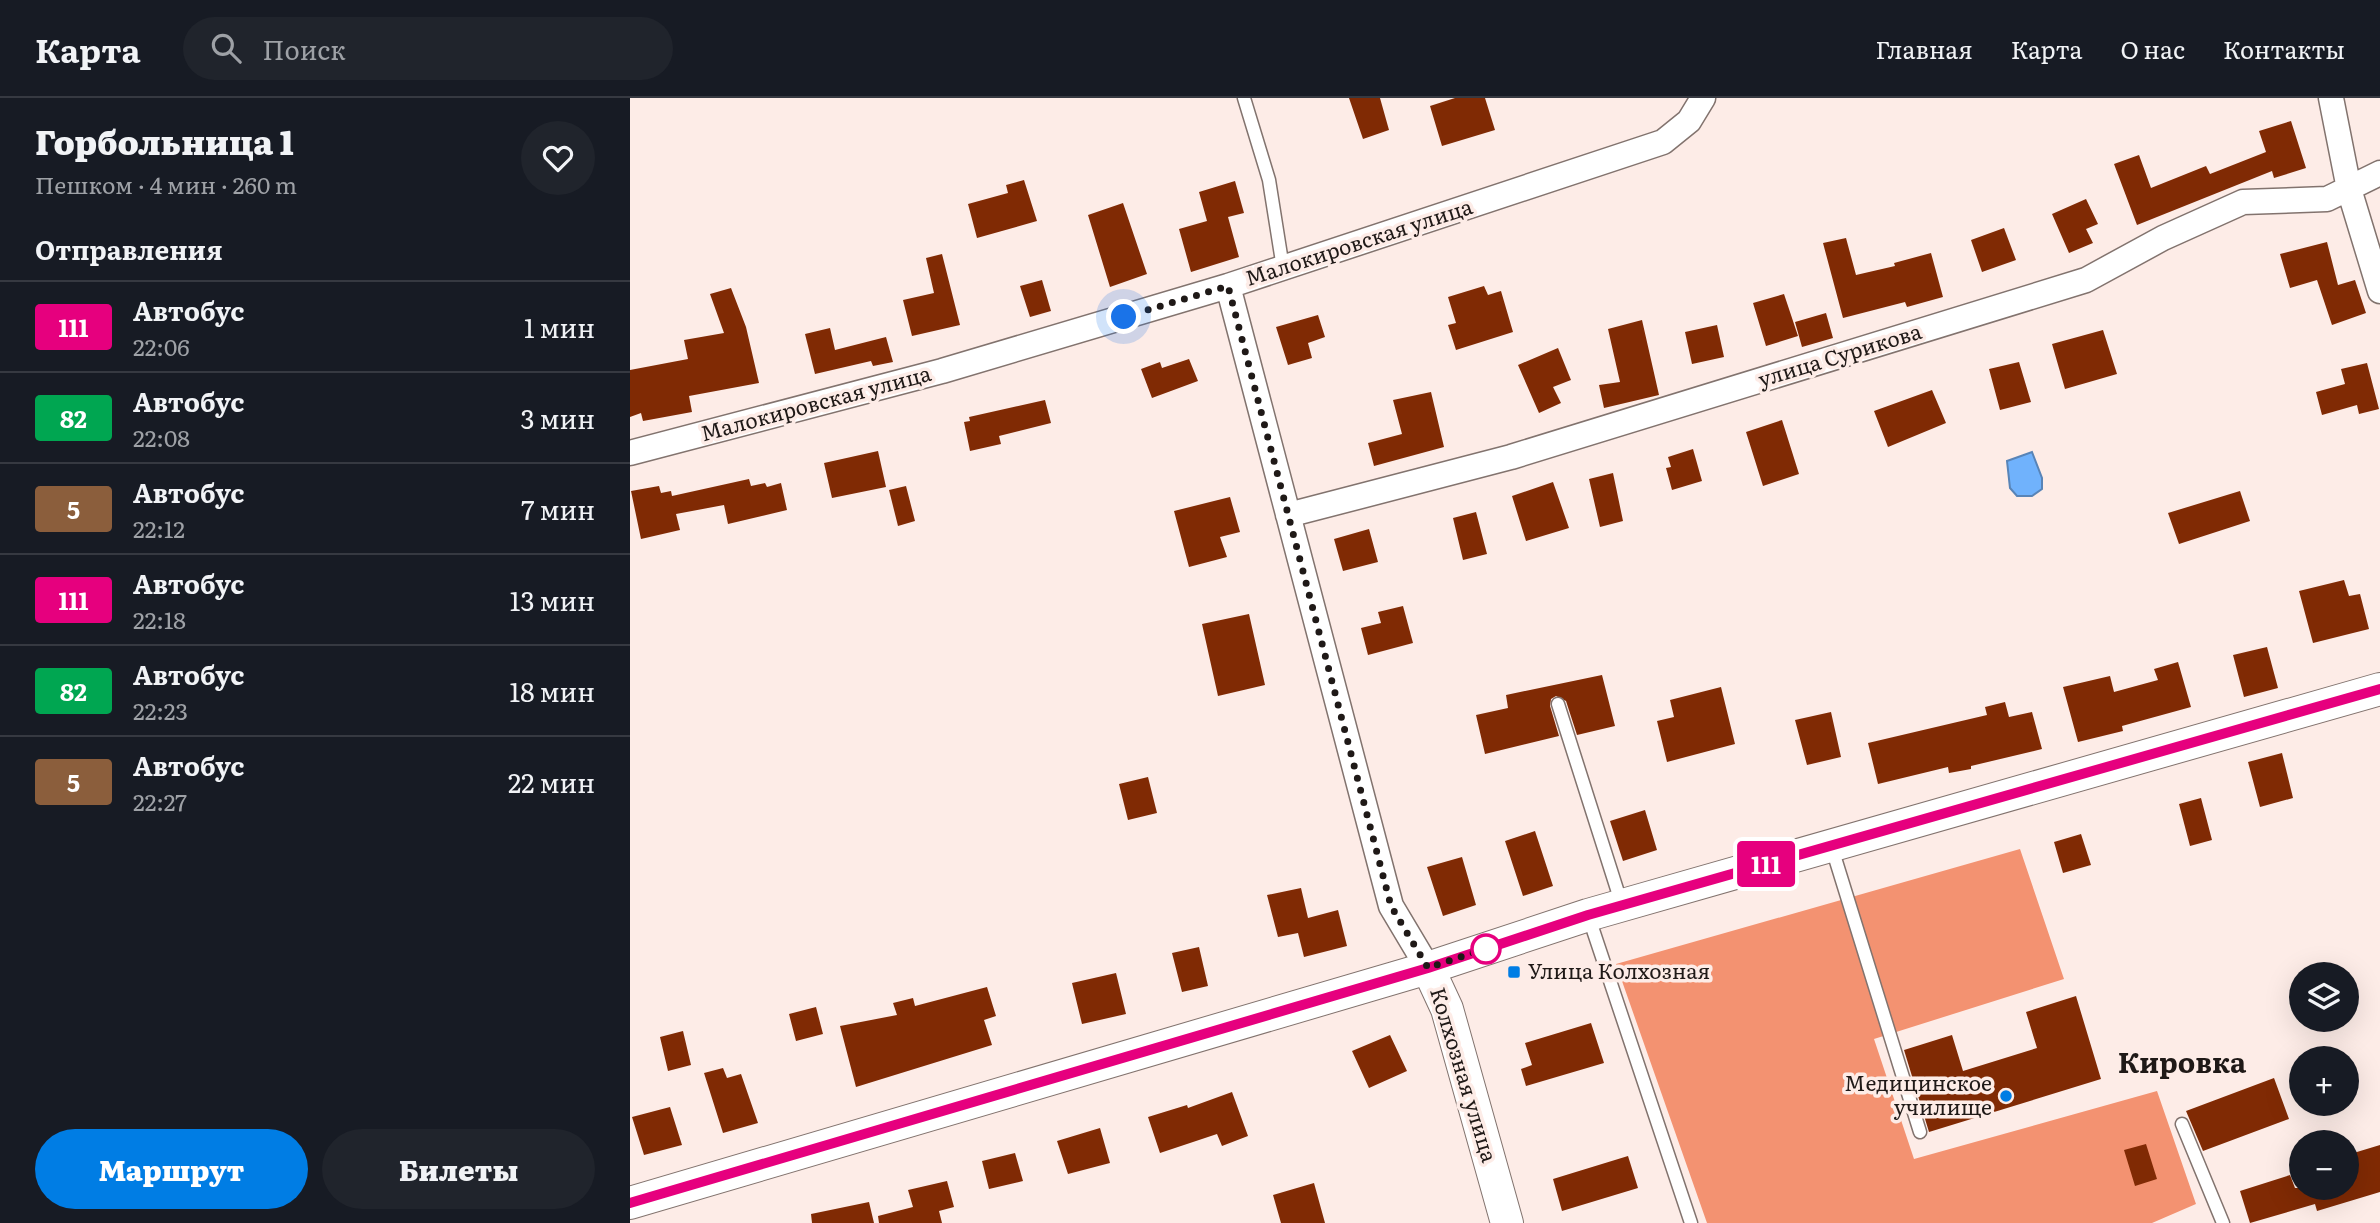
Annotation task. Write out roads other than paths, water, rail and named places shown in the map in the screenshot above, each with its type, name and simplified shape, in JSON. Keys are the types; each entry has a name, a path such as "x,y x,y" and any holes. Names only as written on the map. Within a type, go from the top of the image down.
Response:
{"street":[{"name":"Малокировская улица","path":"630,453 942,371 1283,268 1663,142 1689,121 1703,98"},
{"path":"2331,98 2349,189 2380,290"},
{"name":"улица Сурикова","path":"1288,515 1511,457 2086,280 2163,238 2243,202 2327,199 2380,173"},
{"name":"Колхозная улица","path":"1228,286 1391,906 1428,968 1447,1009 1507,1223"},
{"path":"630,1203 1428,968 1622,905 2380,689"}],"lane":[{"path":"1244,98 1269,180 1279,225 1283,268"},
{"path":"1558,704 1622,905"},
{"path":"1831,845 1920,1132"},
{"path":"1588,915 1691,1223"},
{"path":"2182,1124 2223,1223"}],"water":[{"path":"2032,452 2042,478 2042,489 2032,496 2017,496 2010,488 2007,461"}],"place":[{"name":"Улица Колхозная","path":"1514,972"},
{"name":"Медицинское училище","path":"2006,1096"}],"district":[{"name":"Кировка","path":"2182,1063"}]}
